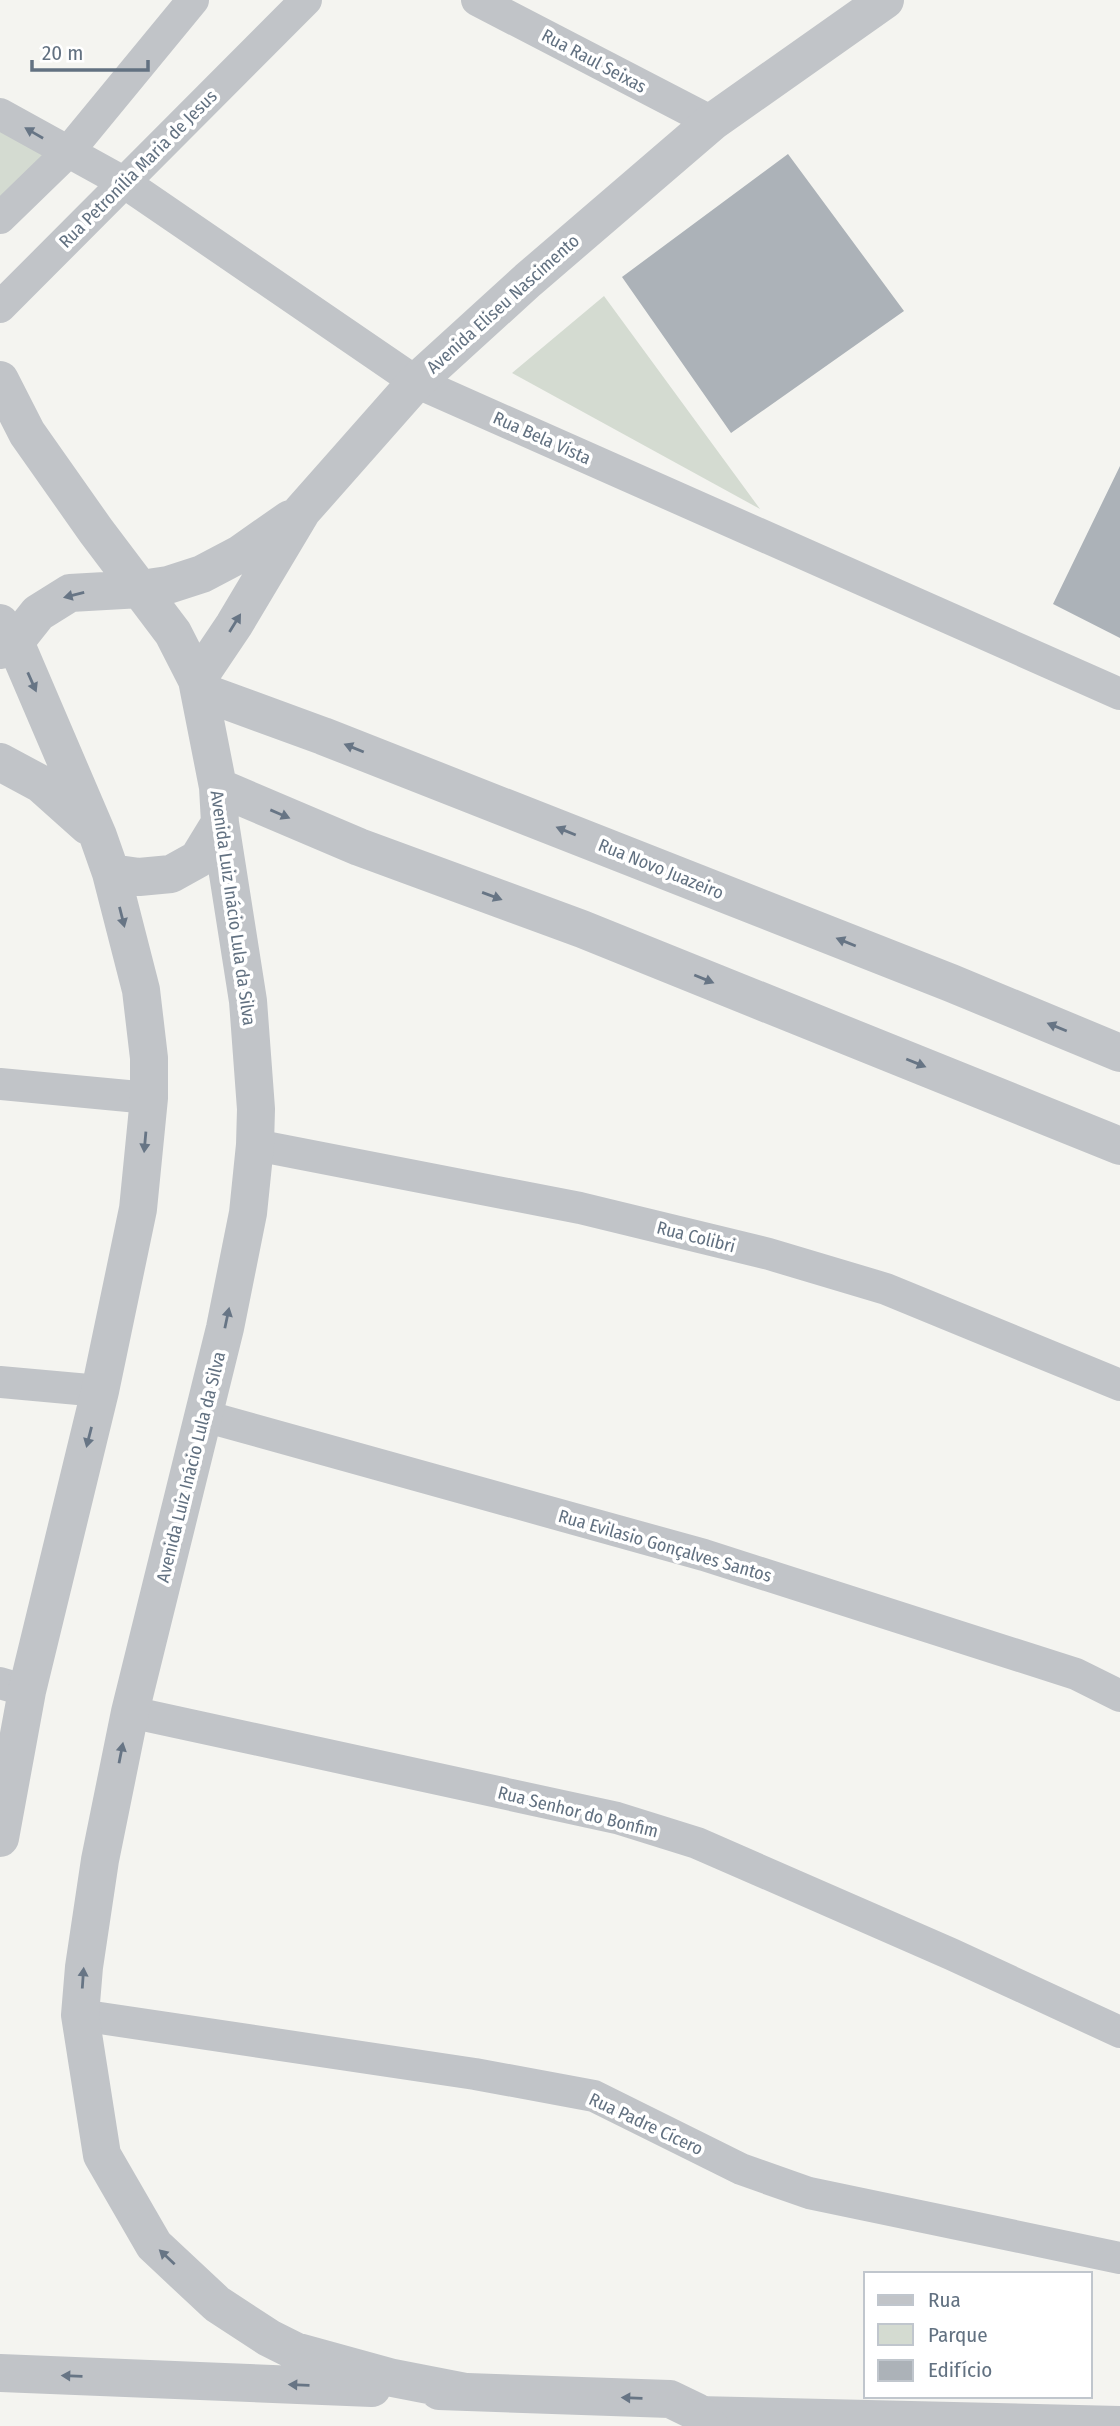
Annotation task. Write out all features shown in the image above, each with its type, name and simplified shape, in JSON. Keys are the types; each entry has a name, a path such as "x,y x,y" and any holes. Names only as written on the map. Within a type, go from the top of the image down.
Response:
{"street":[{"path":"0,218 68,152 193,0"},
{"name":"Rua Petronília Maria de Jesus","path":"0,307 306,0"},
{"name":"Rua Raul Seixas","path":"477,0 712,122"},
{"name":"Avenida Eliseu Nascimento","path":"198,686 302,511 416,382 528,280 712,122 885,0"},
{"name":"Rua Bela Vista","path":"0,114 125,183 416,382 1120,694"},
{"name":"Avenida Luiz Inácio Lula da Silva","path":"0,380 27,433 173,633 198,686 248,1000 256,1108 248,1213 225,1328 130,1712 100,1860 84,1967 80,2015 102,2155 154,2245 217,2304 269,2339 295,2351 393,2378 465,2392"},
{"path":"0,1838 14,1687 100,1391 138,1209 149,1098 149,1058 141,990 111,873 98,836 5,638 69,593 141,589 202,574 240,554 302,511"},
{"name":"Rua Novo Juazeiro","path":"198,686 951,983 1120,1053"},
{"path":"0,762 41,784 98,836"},
{"path":"0,780 41,784"},
{"path":"111,873 139,877 171,874 198,859 219,805 359,848 582,929 1120,1146"},
{"path":"0,1084 149,1098"},
{"name":"Rua Colibri","path":"255,1144 580,1208 769,1254 886,1289 1120,1385"},
{"path":"0,1382 100,1391"},
{"name":"Rua Evilasio Gonçalves Santos","path":"204,1416 704,1555 1076,1674 1120,1696"},
{"name":"Rua Senhor do Bonfim","path":"130,1712 617,1818 686,1840 951,1954 1120,2032"},
{"name":"Rua Padre Cícero","path":"80,2015 475,2074 594,2096 741,2169 809,2193 1120,2258"},
{"path":"0,2373 670,2399 703,2419 1120,2422"}],"green space":[{"path":"0,130 47,155 0,199"},
{"path":"604,296 760,509 512,373"}],"building":[{"path":"788,154 904,311 731,433 622,277"},
{"path":"1120,466 1120,638 1053,604"}]}
